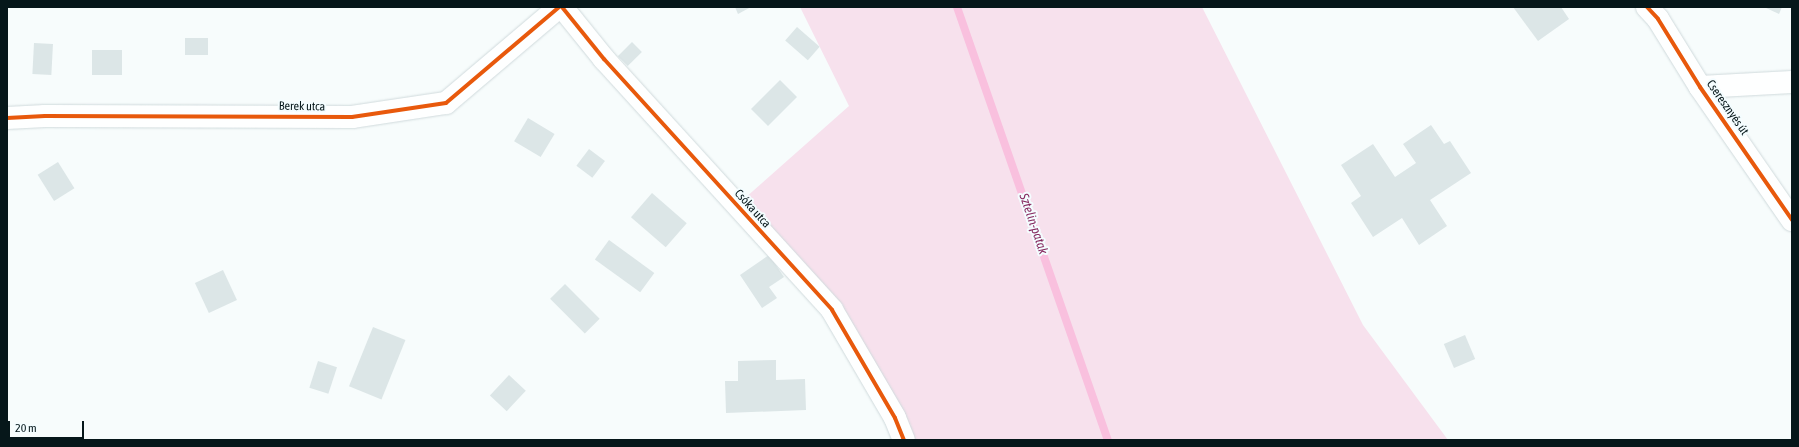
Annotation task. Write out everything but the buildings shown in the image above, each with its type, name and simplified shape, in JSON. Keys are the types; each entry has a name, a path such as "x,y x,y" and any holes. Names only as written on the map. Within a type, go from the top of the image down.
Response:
{"street":[{"name":"Berek utca","path":"7,118 69,116 352,118 446,103 561,7"},
{"name":"Csóka utca","path":"561,7 604,59 832,310 895,418 904,440"},
{"name":"Cseresznyés út","path":"1657,11 1700,87 1792,220"},
{"path":"1700,87 1792,82"}],"shaded area":[{"path":"800,7 1202,7 1363,325 1448,440 904,440 832,310 736,206 849,106"}],"waterway":[{"name":"Sztelin-patak","path":"957,7 1108,440"}],"cycle path":[{"path":"7,118 45,116 352,117 446,103 559,7"},
{"path":"562,7 604,59 832,310 895,418 904,440"},
{"path":"1647,7 1658,19 1700,87 1792,220"}]}
